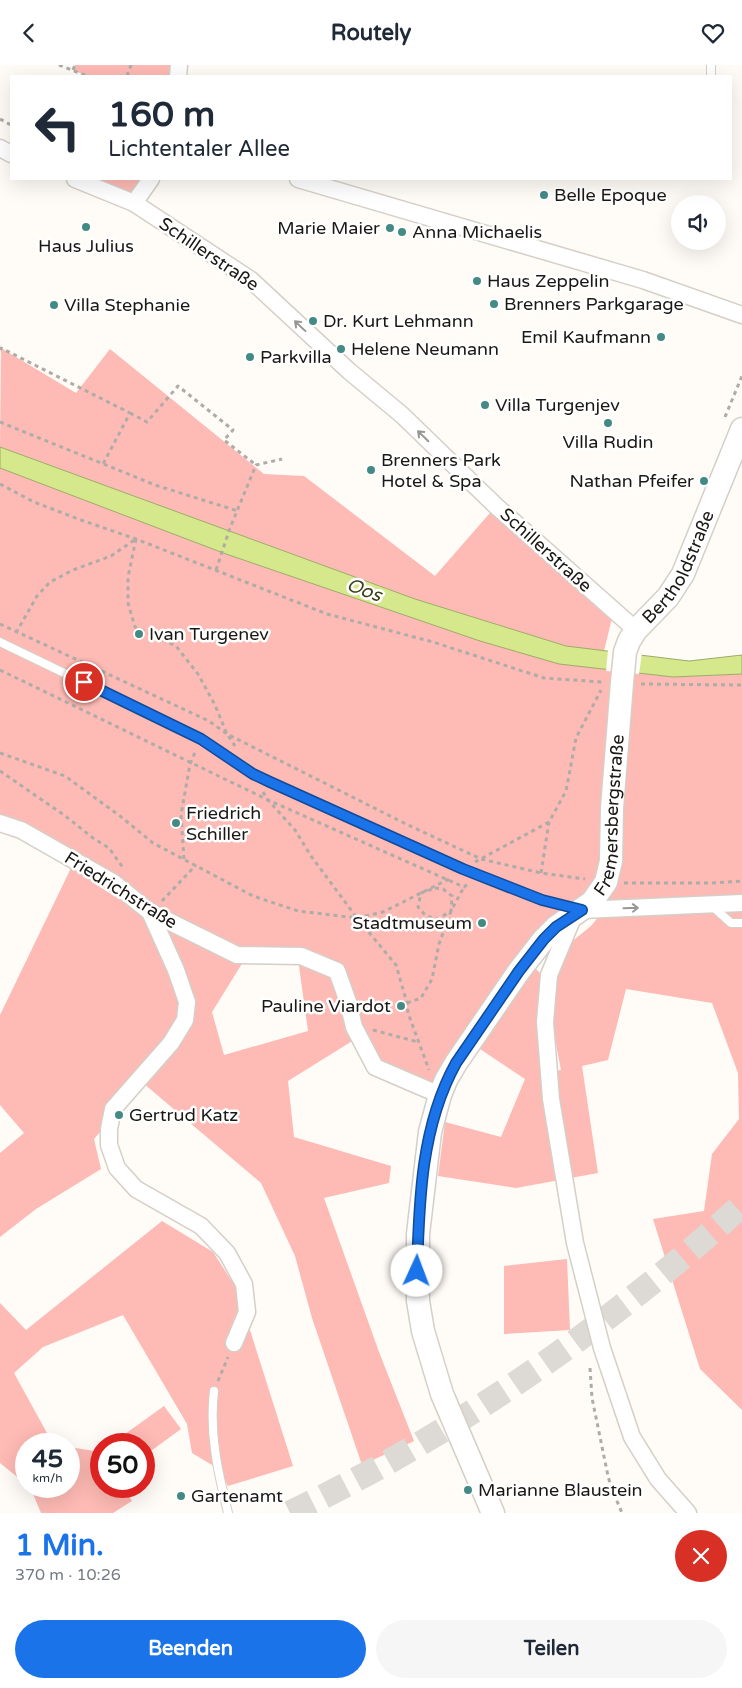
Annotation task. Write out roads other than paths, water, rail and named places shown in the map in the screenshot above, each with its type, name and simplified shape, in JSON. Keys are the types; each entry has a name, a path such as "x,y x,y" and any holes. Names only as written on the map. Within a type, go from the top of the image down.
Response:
{"main road":[{"name":"Bertholdstraße","path":"624,669 628,641 668,597 683,574 733,426"},
{"name":"Fremersbergstraße","path":"493,1513 442,1393 423,1331 418,1301 418,1234 425,1164 430,1132 440,1095 456,1063 529,957 556,927 592,902 602,891 606,882 611,861 612,808 624,669"}],"street":[{"name":"Schillerstraße","path":"77,180 134,203 252,280 349,371 402,415 496,506 636,630"},
{"path":"134,203 150,180"},
{"path":"301,180 643,280 742,315"},
{"name":"Friedrichstraße","path":"0,823 21,830 114,883 150,912 236,955 300,956 337,971 348,1002 354,1027 375,1067 440,1095"},
{"path":"688,1513 658,1479 632,1437 602,1348 575,1243 551,1099 545,1023 549,975 578,912 742,903"},
{"path":"150,912 176,970 187,1002 185,1020 171,1043 113,1109 109,1129 109,1145 117,1168 136,1189 201,1226 227,1253 244,1284 246,1312 234,1343"}],"lane":[{"path":"0,642 201,739 253,774 463,869 578,912"},
{"path":"710,905 731,923 742,923"},
{"path":"214,1391 212,1416 217,1468 228,1513"}],"water":[{"name":"Oos","path":"0,447 415,599 566,646 689,661 742,655 742,674 673,677 559,664 480,641 226,554 0,468"}],"tunnel":[{"path":"290,1513 411,1449 527,1375 583,1336 638,1294 742,1205"}],"place":[{"name":"Belle Epoque","path":"544,195"},
{"name":"Haus Julius","path":"86,227"},
{"name":"Marie Maier","path":"390,228"},
{"name":"Anna Michaelis","path":"402,232"},
{"name":"Haus Zeppelin","path":"477,281"},
{"name":"Brenners Parkgarage","path":"494,304"},
{"name":"Villa Stephanie","path":"54,305"},
{"name":"Dr. Kurt Lehmann","path":"313,321"},
{"name":"Emil Kaufmann","path":"661,337"},
{"name":"Helene Neumann","path":"341,349"},
{"name":"Parkvilla","path":"250,357"},
{"name":"Villa Turgenjev","path":"485,405"},
{"name":"Villa Rudin","path":"608,423"},
{"name":"Brenners Park Hotel & Spa","path":"371,470"},
{"name":"Nathan Pfeifer","path":"704,481"},
{"name":"Ivan Turgenev","path":"139,634"},
{"name":"Friedrich Schiller","path":"176,823"},
{"name":"Stadtmuseum","path":"482,923"},
{"name":"Pauline Viardot","path":"401,1006"},
{"name":"Gertrud Katz","path":"119,1115"},
{"name":"Marianne Blaustein","path":"468,1490"},
{"name":"Gartenamt","path":"181,1496"}]}
